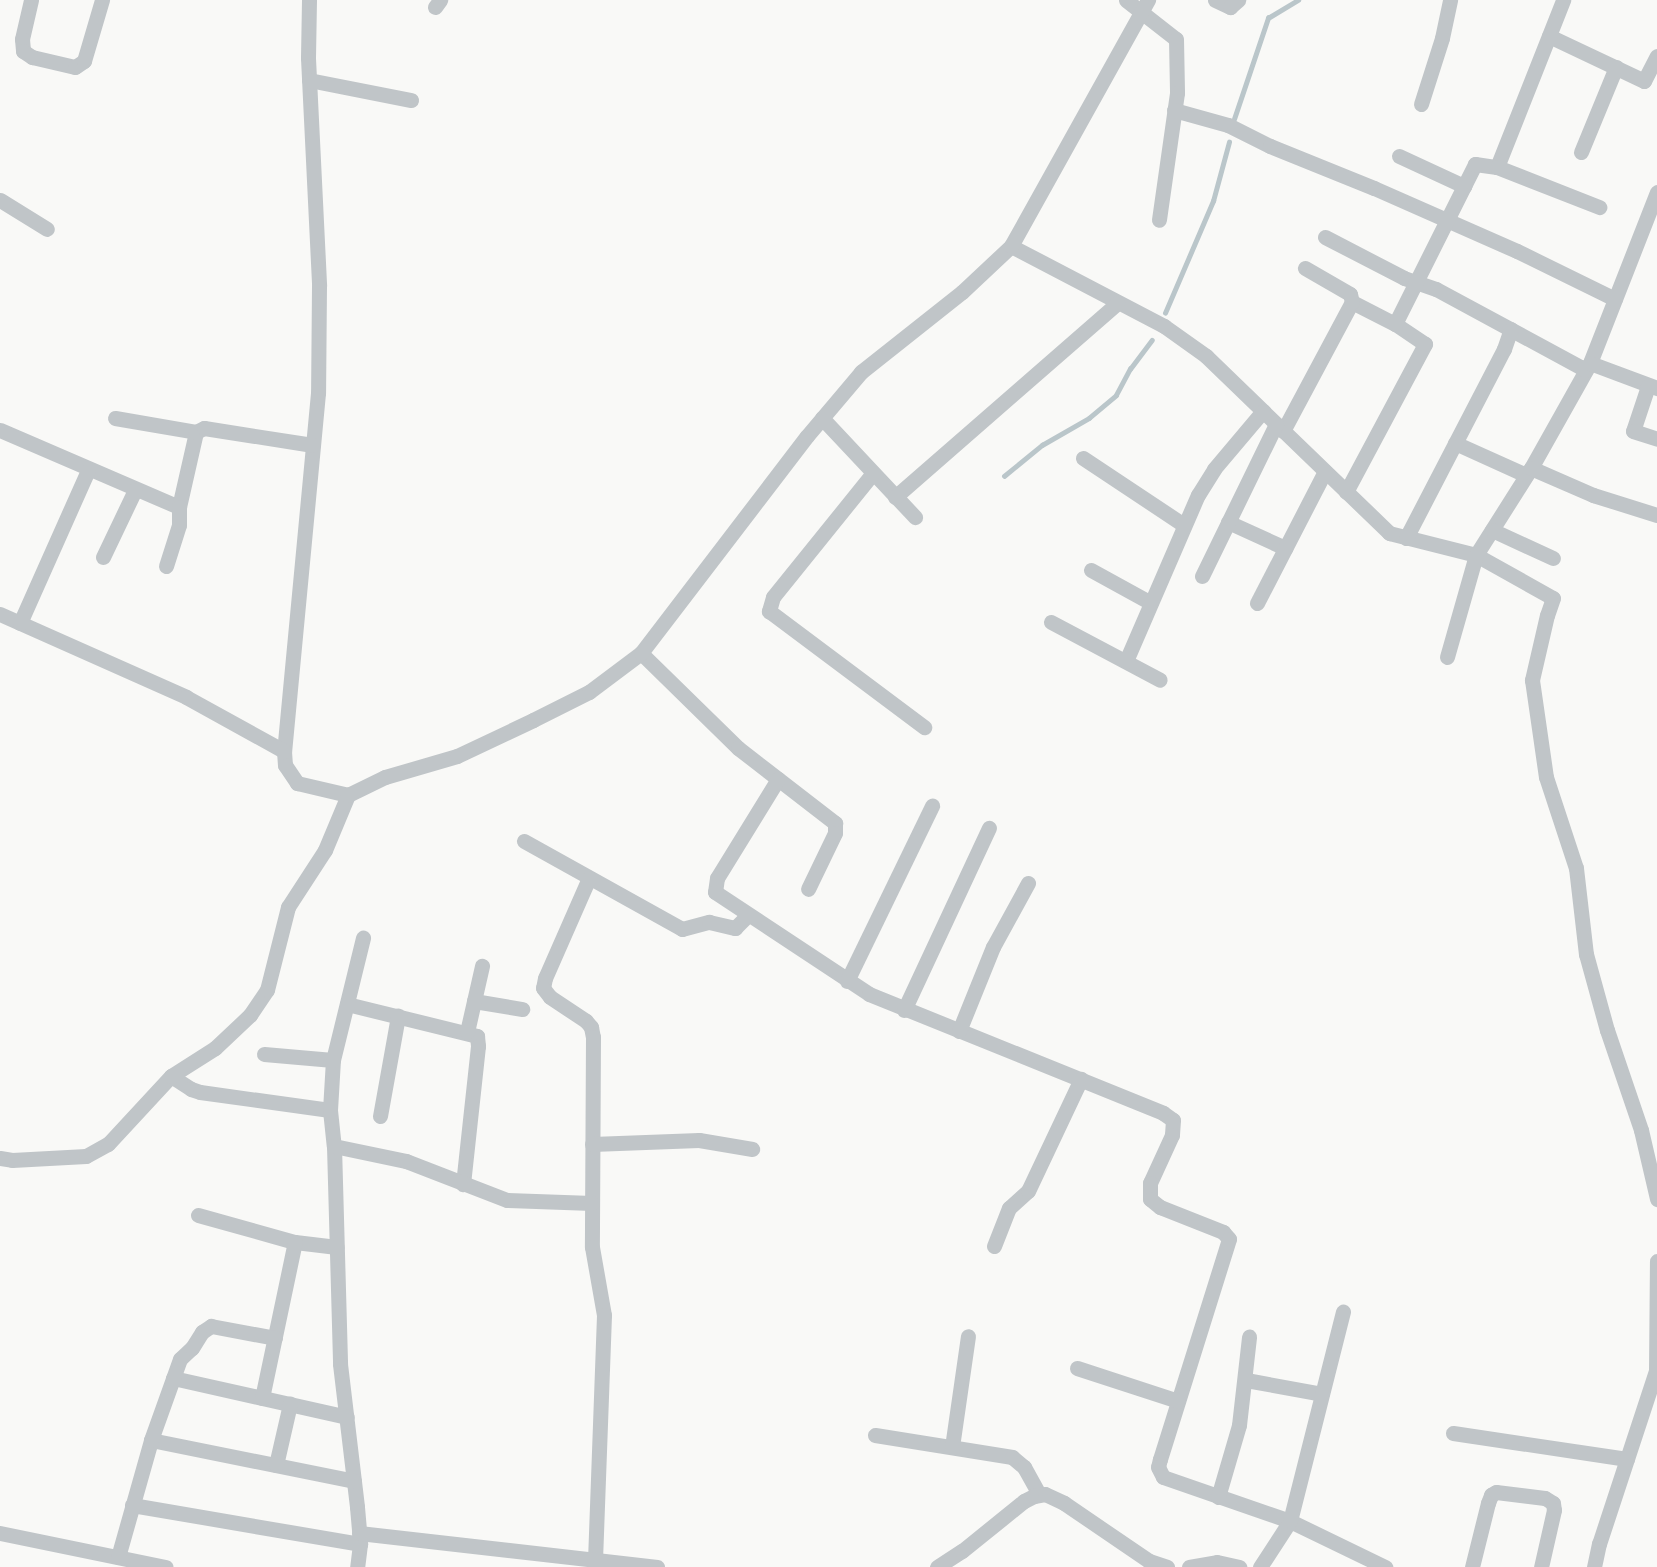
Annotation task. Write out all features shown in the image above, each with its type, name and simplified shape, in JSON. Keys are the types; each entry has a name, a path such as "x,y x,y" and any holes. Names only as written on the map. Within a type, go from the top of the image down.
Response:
{"street":[{"path":"31,0 22,39 23,51 32,57 75,67 84,61 102,0"},
{"path":"309,0 309,80 319,286 318,393 284,751 285,765 297,783 348,795 385,777 457,756 533,720 588,692 641,653 822,418 861,372 962,292 1011,246 1145,6"},
{"path":"1126,0 1145,6 1176,39 1177,93 1159,220"},
{"path":"1215,0 1230,7 1238,0"},
{"path":"1421,104 1442,38 1450,0"},
{"path":"1497,167 1563,0"},
{"path":"1550,36 1644,81 1657,56"},
{"path":"1581,152 1608,81 1616,67"},
{"path":"309,80 411,100"},
{"path":"1174,110 1228,125 1270,146 1446,221 1615,299"},
{"path":"1399,156 1464,186"},
{"path":"1395,324 1475,164 1497,167 1599,207"},
{"path":"1447,657 1476,555 1529,472 1588,366 1657,192"},
{"path":"0,200 47,229"},
{"path":"1325,237 1415,283 1436,289 1510,329 1588,366 1652,387 1633,431 1657,439"},
{"path":"1011,246 1164,326 1206,356 1389,533 1476,555 1553,598 1547,615 1533,680 1546,777 1576,868 1586,954 1607,1030 1641,1130 1657,1199"},
{"path":"1202,576 1228,522 1280,427 1352,302 1350,294 1305,268"},
{"path":"1346,492 1425,344 1395,324 1352,302"},
{"path":"895,496 1117,303"},
{"path":"1406,538 1504,349 1510,329"},
{"path":"1126,661 1184,525 1214,469 1263,411"},
{"path":"115,418 196,432 210,428 313,445"},
{"path":"822,418 915,518"},
{"path":"0,430 88,470 179,507"},
{"path":"166,566 179,525 179,507 196,432"},
{"path":"1455,443 1593,495 1657,515"},
{"path":"1083,458 1184,525"},
{"path":"20,623 88,470"},
{"path":"1257,603 1325,471"},
{"path":"873,473 770,603 772,614 817,645 924,727"},
{"path":"103,557 135,490"},
{"path":"1228,522 1285,548"},
{"path":"1492,530 1553,558"},
{"path":"1091,570 1151,603"},
{"path":"0,614 186,697 284,751"},
{"path":"1051,622 1160,680"},
{"path":"641,653 738,748 835,823 835,832 808,889"},
{"path":"778,779 715,884 715,892 847,981 904,1010 1081,1079 1163,1113 1173,1120 1172,1135 1150,1183 1150,1199 1160,1207 1223,1232 1229,1239 1160,1459 1159,1472 1169,1481 1290,1521 1385,1567"},
{"path":"0,1158 12,1160 86,1156 108,1144 180,1082 250,1015 267,990 288,907 325,850 348,795"},
{"path":"847,981 932,806"},
{"path":"904,1010 989,828"},
{"path":"524,841 682,929 709,922 735,928 748,915"},
{"path":"589,878 545,978 543,988 546,994 591,1027 593,1257 604,1315 596,1560"},
{"path":"959,1031 993,947 1028,883"},
{"path":"357,1567 359,1539 340,1364 334,1146 330,1110 333,1060 363,938"},
{"path":"467,1032 482,966"},
{"path":"474,1001 522,1009"},
{"path":"347,1004 477,1036 478,1046 463,1184"},
{"path":"380,1116 398,1016"},
{"path":"264,1054 333,1060"},
{"path":"994,1246 1009,1208 1028,1191 1081,1079"},
{"path":"180,1082 330,1110"},
{"path":"592,1144 693,1140 752,1149"},
{"path":"334,1146 406,1161 463,1184 515,1201 592,1203"},
{"path":"198,1215 295,1242 337,1247"},
{"path":"262,1398 295,1242"},
{"path":"1594,1567 1599,1544 1656,1371 1657,1263"},
{"path":"1260,1567 1290,1521 1343,1312"},
{"path":"117,1557 151,1440 180,1359 206,1328 218,1326 275,1338"},
{"path":"952,1447 968,1336"},
{"path":"1218,1497 1239,1425 1246,1380 1249,1336"},
{"path":"1077,1368 1178,1401"},
{"path":"173,1378 346,1417"},
{"path":"1246,1380 1322,1394"},
{"path":"276,1465 290,1404"},
{"path":"1452,1432 1627,1459"},
{"path":"875,1435 1012,1457 1024,1467 1039,1494"},
{"path":"151,1440 354,1481"},
{"path":"1472,1567 1488,1503 1491,1495 1496,1492 1545,1498 1553,1503 1554,1510 1541,1567"},
{"path":"937,1567 962,1551 1024,1501 1039,1494 1053,1497 1149,1562 1167,1567"},
{"path":"132,1505 359,1539 657,1567"},
{"path":"0,1533 166,1567"},
{"path":"1189,1567 1217,1562 1238,1567"}],"waterway":[{"path":"1234,119 1268,18 1298,0"},
{"path":"1165,313 1213,201 1229,142"},
{"path":"1004,476 1042,445 1089,418 1116,395 1130,369 1152,340"}]}
